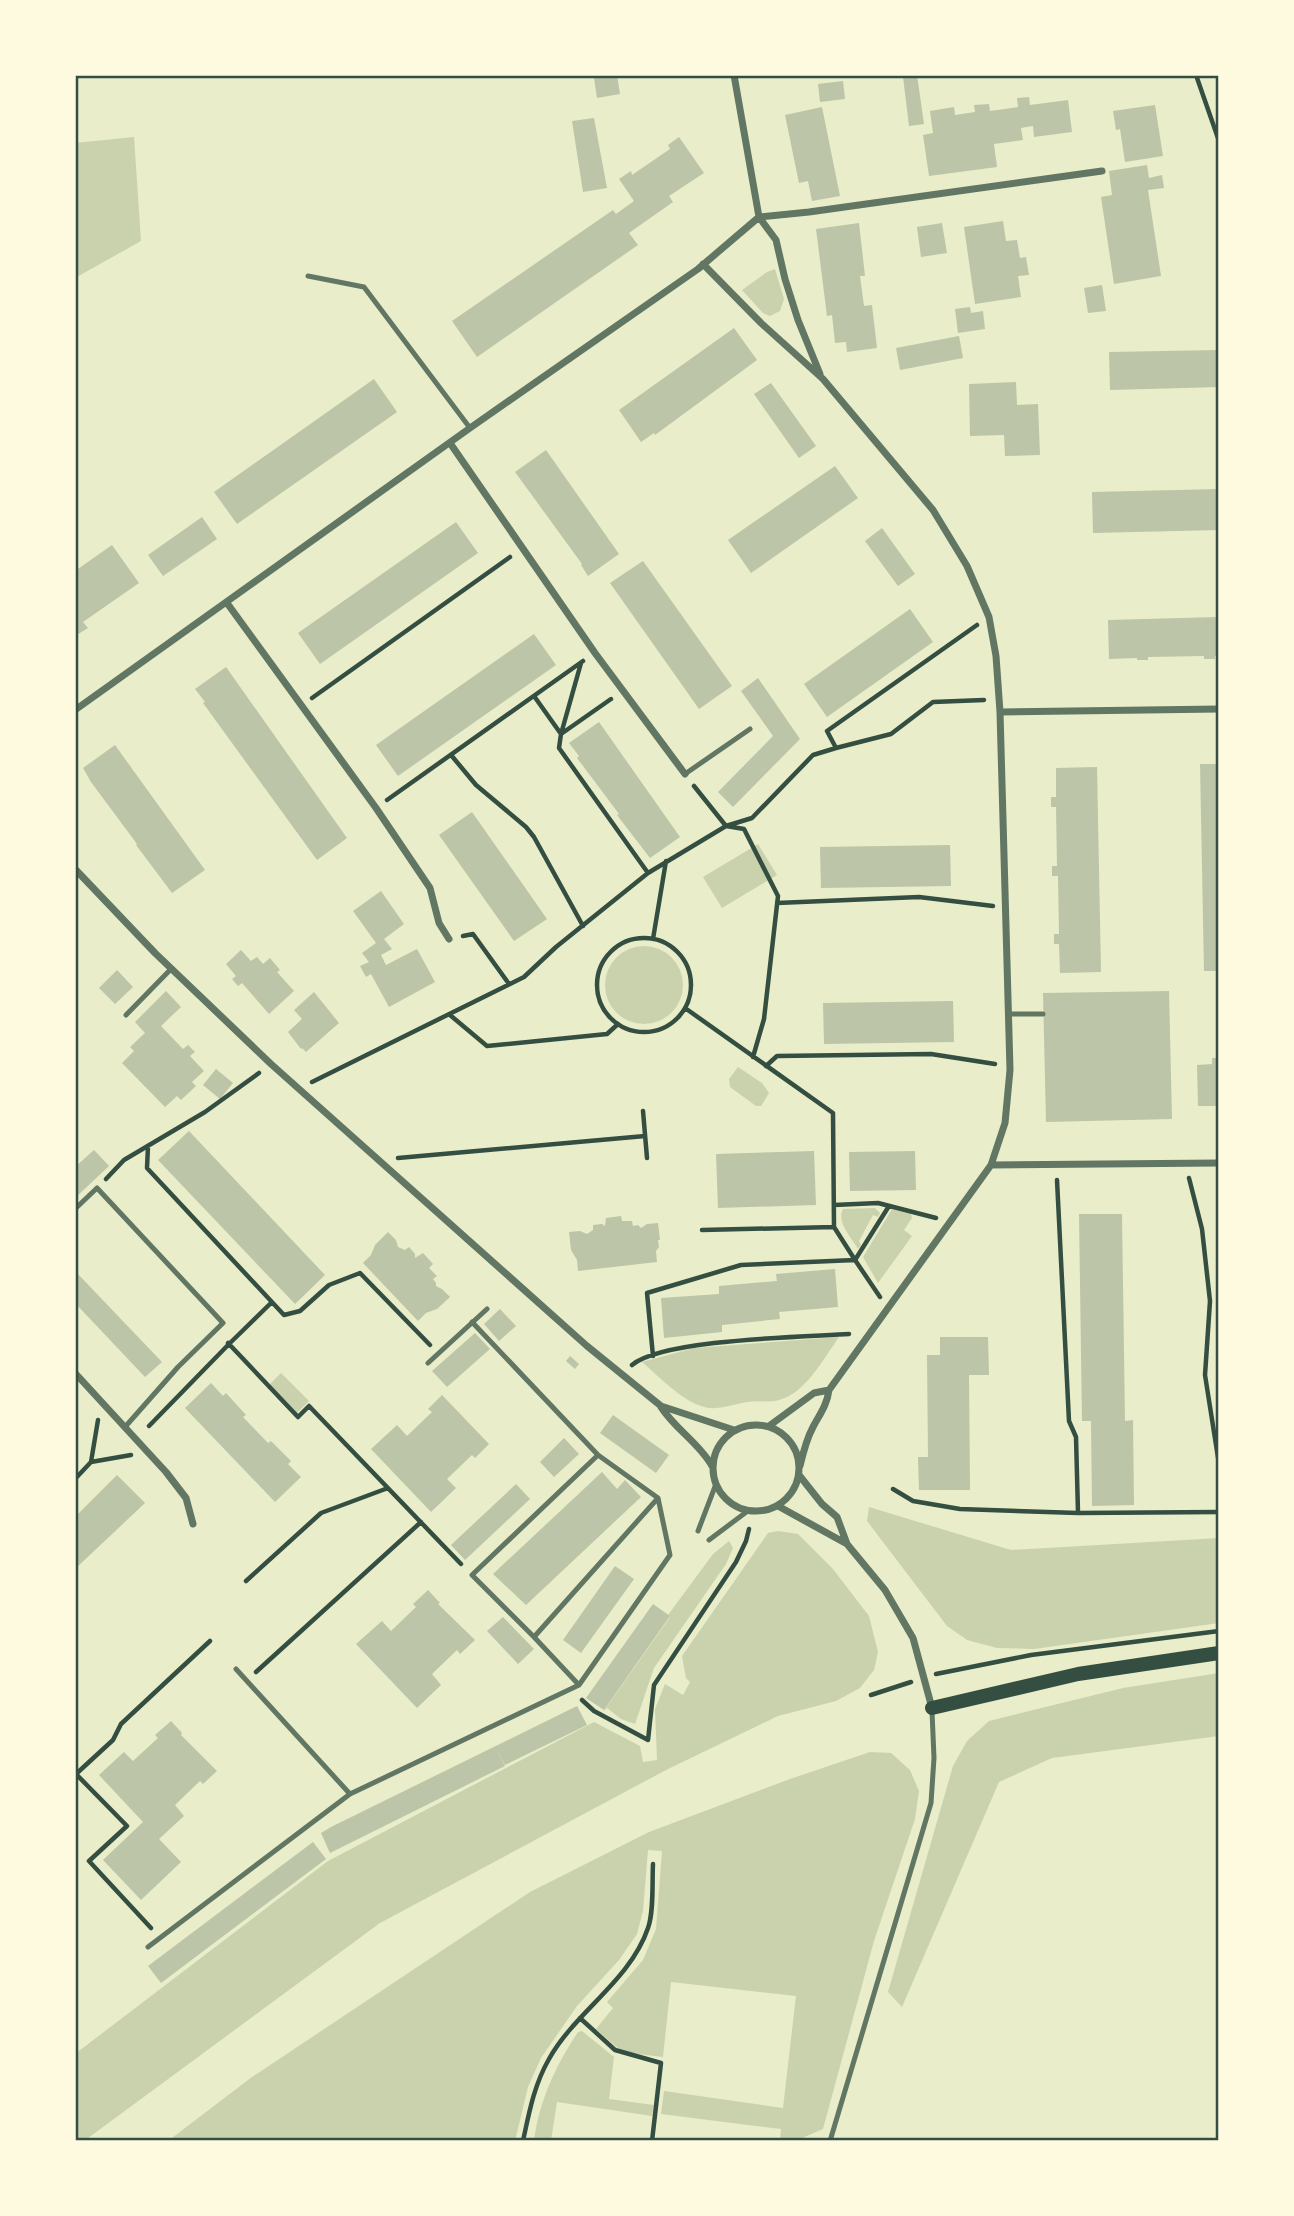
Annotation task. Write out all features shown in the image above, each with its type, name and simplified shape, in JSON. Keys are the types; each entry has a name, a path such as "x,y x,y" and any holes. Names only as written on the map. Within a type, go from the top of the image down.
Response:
{"main road":[{"path":"932,1707 1078,1674 1219,1653"}],"street":[{"path":"734,75 759,216 776,240 798,320 823,379"},
{"path":"75,710 703,264 759,216 808,212 1102,171"},
{"path":"703,264 761,323 823,379 933,510 967,566 989,617 996,656 1010,1066 1005,1123 991,1165 829,1390 827,1404 811,1429 803,1449 800,1471 788,1498 778,1506 750,1511 728,1501 716,1484 713,1466 715,1452 723,1440 745,1425 769,1426 791,1441 797,1453 800,1471 822,1504 837,1517 847,1544 885,1590 914,1638 932,1707"},
{"path":"450,443 595,653 685,774"},
{"path":"227,603 376,808 430,888 439,923 449,939"},
{"path":"1000,712 1219,709"},
{"path":"75,869 171,969 271,1065 518,1286 661,1406 672,1424 703,1450 713,1466"},
{"path":"991,1165 1219,1163"},
{"path":"75,1373 137,1439 186,1498 193,1524"},
{"path":"769,1426 814,1394 829,1390"},
{"path":"661,1406 734,1430"},
{"path":"778,1506 847,1544"}],"lane":[{"path":"308,276 364,287 470,428"},
{"path":"685,774 750,729"},
{"path":"126,1015 171,969"},
{"path":"1008,1014 1043,1014"},
{"path":"75,1209 97,1188 223,1323 178,1367 125,1427"},
{"path":"428,1363 487,1309"},
{"path":"148,1947 350,1794 579,1685 670,1556 659,1498 598,1455 472,1322"},
{"path":"579,1685 472,1575 598,1455"},
{"path":"698,1531 716,1484"},
{"path":"534,1637 659,1498"},
{"path":"709,1540 750,1511"},
{"path":"236,1669 350,1794"},
{"path":"830,2141 931,1803 934,1758 932,1707"}],"path":[{"path":"1196,75 1219,141"},
{"path":"301,705 523,548"},
{"path":"836,748 827,731 989,617"},
{"path":"376,808 595,653"},
{"path":"582,662 558,748 648,873"},
{"path":"561,734 624,691"},
{"path":"534,696 561,734"},
{"path":"300,1091 318,1077 524,977 648,873 726,825 752,818 813,755 891,734 933,702 999,700"},
{"path":"451,755 476,785 526,827 534,837 583,926"},
{"path":"685,774 726,825 744,829 778,896 764,1019 753,1057"},
{"path":"653,939 666,862"},
{"path":"777,903 919,897 1005,907"},
{"path":"449,939 473,934 509,984"},
{"path":"641,938 653,939 666,943 677,951 690,975 691,989 685,1008 671,1024 659,1030 631,1030 618,1024 608,1014 597,988 598,974 603,963 619,946 641,938"},
{"path":"685,1008 833,1113 834,1227 888,1310"},
{"path":"450,1014 486,1046 607,1034 618,1024"},
{"path":"766,1066 777,1056 931,1054 1010,1066"},
{"path":"97,1188 124,1160 205,1112 271,1065"},
{"path":"643,1111 647,1158"},
{"path":"377,1160 645,1136"},
{"path":"148,1146 147,1168 284,1315 300,1311 329,1285 360,1273 438,1354"},
{"path":"1185,1164 1202,1229 1210,1301 1205,1375 1219,1464"},
{"path":"1057,1165 1069,1421 1076,1437 1078,1513"},
{"path":"834,1205 878,1203 951,1222"},
{"path":"855,1260 889,1206"},
{"path":"702,1230 834,1227"},
{"path":"653,1356 647,1293 741,1265 855,1260"},
{"path":"137,1439 272,1302"},
{"path":"215,1330 298,1417 309,1406 472,1575"},
{"path":"621,1374 638,1360 689,1346 871,1333"},
{"path":"75,1479 91,1462 101,1399"},
{"path":"91,1462 148,1452"},
{"path":"246,1581 321,1513 388,1488"},
{"path":"893,1489 912,1501 960,1509 1078,1513 1219,1512"},
{"path":"571,1689 594,1711 648,1740 654,1685 736,1562 746,1541 750,1511"},
{"path":"247,1681 421,1522"},
{"path":"871,1695 925,1677 1031,1654 1219,1631"},
{"path":"160,1938 89,1861 127,1826 76,1774 113,1740 121,1724 209,1641"},
{"path":"523,2141 532,2100 549,2059 580,2018 631,1962 649,1927 653,1864"},
{"path":"580,2018 615,2050 661,2063 652,2141"}],"green space":[{"path":"134,137 141,241 75,278 75,143"},
{"path":"775,269 784,299 780,311 770,316 763,313 742,290"},
{"path":"758,844 777,875 722,908 703,877"},
{"path":"644,946 659,949 676,963 683,985 680,1000 666,1017 644,1024 629,1021 612,1007 605,985 608,970 622,953"},
{"path":"738,1067 762,1083 769,1093 761,1106 756,1106 730,1087 729,1079"},
{"path":"875,1208 880,1213 878,1217 873,1215 859,1241 861,1245 858,1249 841,1219 843,1209"},
{"path":"892,1209 911,1214 912,1218 904,1230 912,1236 878,1283 863,1257"},
{"path":"839,1337 806,1383 789,1396 775,1401 751,1401 714,1408 700,1406 673,1390 642,1362 694,1348"},
{"path":"281,1373 309,1401 294,1416 267,1387"},
{"path":"869,1507 1011,1550 1219,1538 1219,1623 1034,1649 997,1648 967,1640 947,1626 867,1521"},
{"path":"778,1531 798,1534 833,1569 869,1616 878,1652 874,1670 860,1688 836,1701 778,1716 666,1770 380,1923 84,2141 75,2141 75,2054 328,1861 594,1722 640,1746 643,1762 657,1760 655,1709 665,1684 683,1695 690,1682 686,1678 682,1656 768,1533"},
{"path":"729,1541 733,1548 726,1564 654,1668 635,1724 621,1719 607,1708 603,1712 670,1617 668,1615 713,1554"},
{"path":"1219,1673 1219,1736 1052,1758 999,1782 902,2007 888,1992 953,1766 967,1741 989,1721 1123,1688"},
{"path":"870,1752 891,1753 910,1770 919,1791 915,1819 874,1941 823,2129 795,2141 780,2141 781,2129 661,2114 664,2091 783,2108 796,1996 671,1982 663,2057 622,2052 596,2029 613,2008 607,2002 643,1960 656,1929 662,1851 648,1850 643,1911 637,1934 619,1960 577,2006 541,2058 528,2087 515,2141 168,2141 252,2077 530,1892 649,1832"},
{"path":"582,2031 614,2057 609,2099 654,2105 652,2116 557,2102 551,2141 534,2141 540,2112 556,2070 578,2032"}],"building":[{"path":"617,75 620,94 597,98 594,78"},
{"path":"917,75 924,124 909,126 903,77"},
{"path":"843,81 845,99 820,102 818,84"},
{"path":"1029,97 1030,105 1068,100 1072,132 1034,137 1033,126 1021,128 1023,140 994,144 997,167 929,176 923,135 933,133 930,111 954,107 955,115 975,112 974,105 989,104 990,111 1005,109 1018,107 1017,98"},
{"path":"1155,105 1163,156 1125,162 1120,129 1116,130 1113,111"},
{"path":"822,107 840,196 812,201 808,181 799,183 785,115"},
{"path":"594,118 607,188 583,192 572,121"},
{"path":"679,137 704,173 669,196 673,202 629,233 638,245 477,357 452,321 613,210 616,214 634,201 619,179 631,171 632,175 670,149 668,145"},
{"path":"1147,165 1149,178 1162,175 1164,188 1148,190 1161,276 1114,284 1101,197 1112,195 1109,171"},
{"path":"1003,221 1006,241 1017,240 1020,258 1026,257 1029,275 1018,276 1021,297 975,304 964,227"},
{"path":"859,223 865,276 860,276 864,306 872,305 877,348 847,352 846,342 835,343 832,315 827,316 816,229"},
{"path":"942,223 947,253 921,257 917,227"},
{"path":"1102,285 1106,311 1088,313 1084,288"},
{"path":"970,307 971,313 983,311 985,329 958,333 955,309"},
{"path":"734,328 757,360 655,435 654,433 641,442 619,410"},
{"path":"959,336 963,358 900,370 896,348"},
{"path":"1219,350 1219,387 1110,390 1109,352"},
{"path":"374,379 397,412 237,524 214,492"},
{"path":"1016,382 1017,405 1038,404 1040,455 1005,456 1004,435 970,436 969,384"},
{"path":"771,383 816,446 799,458 754,394"},
{"path":"546,450 619,554 588,576 515,472"},
{"path":"835,466 858,498 751,573 728,540"},
{"path":"1219,489 1219,530 1093,533 1092,492"},
{"path":"202,517 217,539 163,576 148,555"},
{"path":"456,522 478,553 320,664 298,633"},
{"path":"882,528 915,574 898,586 865,541"},
{"path":"112,545 139,583 83,622 88,628 75,636 75,571"},
{"path":"643,561 732,686 699,709 610,583"},
{"path":"910,609 933,642 827,717 804,684"},
{"path":"1219,617 1219,656 1215,656 1215,659 1204,659 1204,656 1148,657 1148,660 1109,659 1108,620"},
{"path":"534,634 556,665 398,776 376,745"},
{"path":"226,667 347,838 317,860 195,689"},
{"path":"758,678 800,739 733,807 718,792 773,736 741,691"},
{"path":"599,722 680,837 650,858 617,815 619,814 569,743"},
{"path":"115,745 205,870 172,893 83,768"},
{"path":"1200,764 1219,764 1219,971 1204,971"},
{"path":"1097,767 1101,972 1060,973 1059,944 1054,944 1054,934 1059,934 1058,876 1052,876 1052,866 1057,866 1056,807 1051,807 1051,797 1056,797 1056,768"},
{"path":"472,812 547,919 514,941 439,835"},
{"path":"950,845 951,886 821,888 820,847"},
{"path":"381,891 404,924 384,939 392,949 381,955 386,965 417,949 435,982 389,1007 371,974 366,977 360,966 369,962 362,953 376,943 353,911"},
{"path":"241,950 251,961 257,957 263,964 270,958 280,970 277,972 294,991 269,1014 242,983 238,986 232,979 236,976 226,964"},
{"path":"117,970 133,987 115,1004 99,988"},
{"path":"166,991 181,1007 161,1026 183,1049 188,1045 195,1052 190,1056 204,1071 192,1082 196,1086 181,1100 177,1096 165,1107 122,1063 134,1051 130,1047 145,1033 135,1022"},
{"path":"1169,991 1172,1119 1046,1122 1043,993"},
{"path":"314,992 339,1023 306,1052 288,1032 302,1019 294,1010"},
{"path":"953,1001 954,1042 824,1044 823,1003"},
{"path":"1212,1058 1219,1058 1219,1106 1198,1106 1197,1065 1212,1064"},
{"path":"216,1069 233,1083 220,1099 203,1085"},
{"path":"189,1131 325,1275 295,1304 158,1160"},
{"path":"94,1150 109,1166 75,1198 75,1167"},
{"path":"814,1151 816,1205 718,1208 716,1154"},
{"path":"915,1151 916,1190 850,1191 849,1152"},
{"path":"1079,1214 1122,1214 1125,1421 1133,1420 1134,1505 1092,1506 1091,1421 1082,1421"},
{"path":"621,1216 622,1221 632,1221 633,1226 638,1225 641,1228 647,1224 658,1223 660,1240 656,1251 657,1262 578,1271 569,1232 580,1231 587,1234 593,1230 593,1225 605,1226 606,1218"},
{"path":"388,1232 396,1240 398,1247 405,1250 409,1247 415,1258 423,1253 433,1264 429,1268 437,1276 433,1279 436,1286 450,1297 418,1321 363,1263"},
{"path":"835,1269 838,1307 779,1312 780,1319 722,1325 722,1332 664,1338 661,1298 719,1294 719,1286 777,1281 776,1274"},
{"path":"75,1271 162,1362 145,1377 75,1303"},
{"path":"500,1309 516,1326 499,1341 484,1324"},
{"path":"475,1333 490,1349 447,1387 432,1371"},
{"path":"940,1337 988,1337 989,1375 969,1375 970,1490 919,1490 918,1457 928,1457 927,1355 940,1355"},
{"path":"570,1356 579,1364 575,1369 566,1361"},
{"path":"211,1383 223,1396 226,1393 246,1415 243,1417 268,1443 271,1441 291,1461 288,1464 301,1477 275,1502 185,1408"},
{"path":"442,1395 489,1444 475,1458 472,1455 447,1479 456,1488 431,1512 371,1449 397,1425 407,1436 432,1412 428,1409"},
{"path":"613,1415 669,1455 656,1473 600,1433"},
{"path":"564,1438 579,1454 554,1477 540,1462"},
{"path":"602,1472 617,1489 625,1480 641,1497 526,1605 493,1574"},
{"path":"117,1475 145,1503 75,1569 75,1517"},
{"path":"516,1484 530,1499 465,1560 451,1545"},
{"path":"615,1566 634,1579 581,1653 563,1640"},
{"path":"428,1590 440,1603 438,1604 475,1640 460,1654 457,1650 432,1674 441,1685 417,1708 356,1644 382,1621 391,1631 416,1607 413,1604"},
{"path":"653,1604 670,1616 604,1710 586,1698"},
{"path":"503,1617 534,1649 518,1664 487,1631"},
{"path":"577,1706 587,1725 505,1765 496,1749 505,1766 330,1853 321,1833 331,1827"},
{"path":"171,1721 181,1735 217,1771 203,1784 200,1781 175,1805 184,1816 159,1839 181,1862 141,1900 103,1860 143,1822 99,1775 124,1752 133,1761 158,1738 155,1735"},
{"path":"313,1842 326,1859 161,1983 148,1966"}]}
